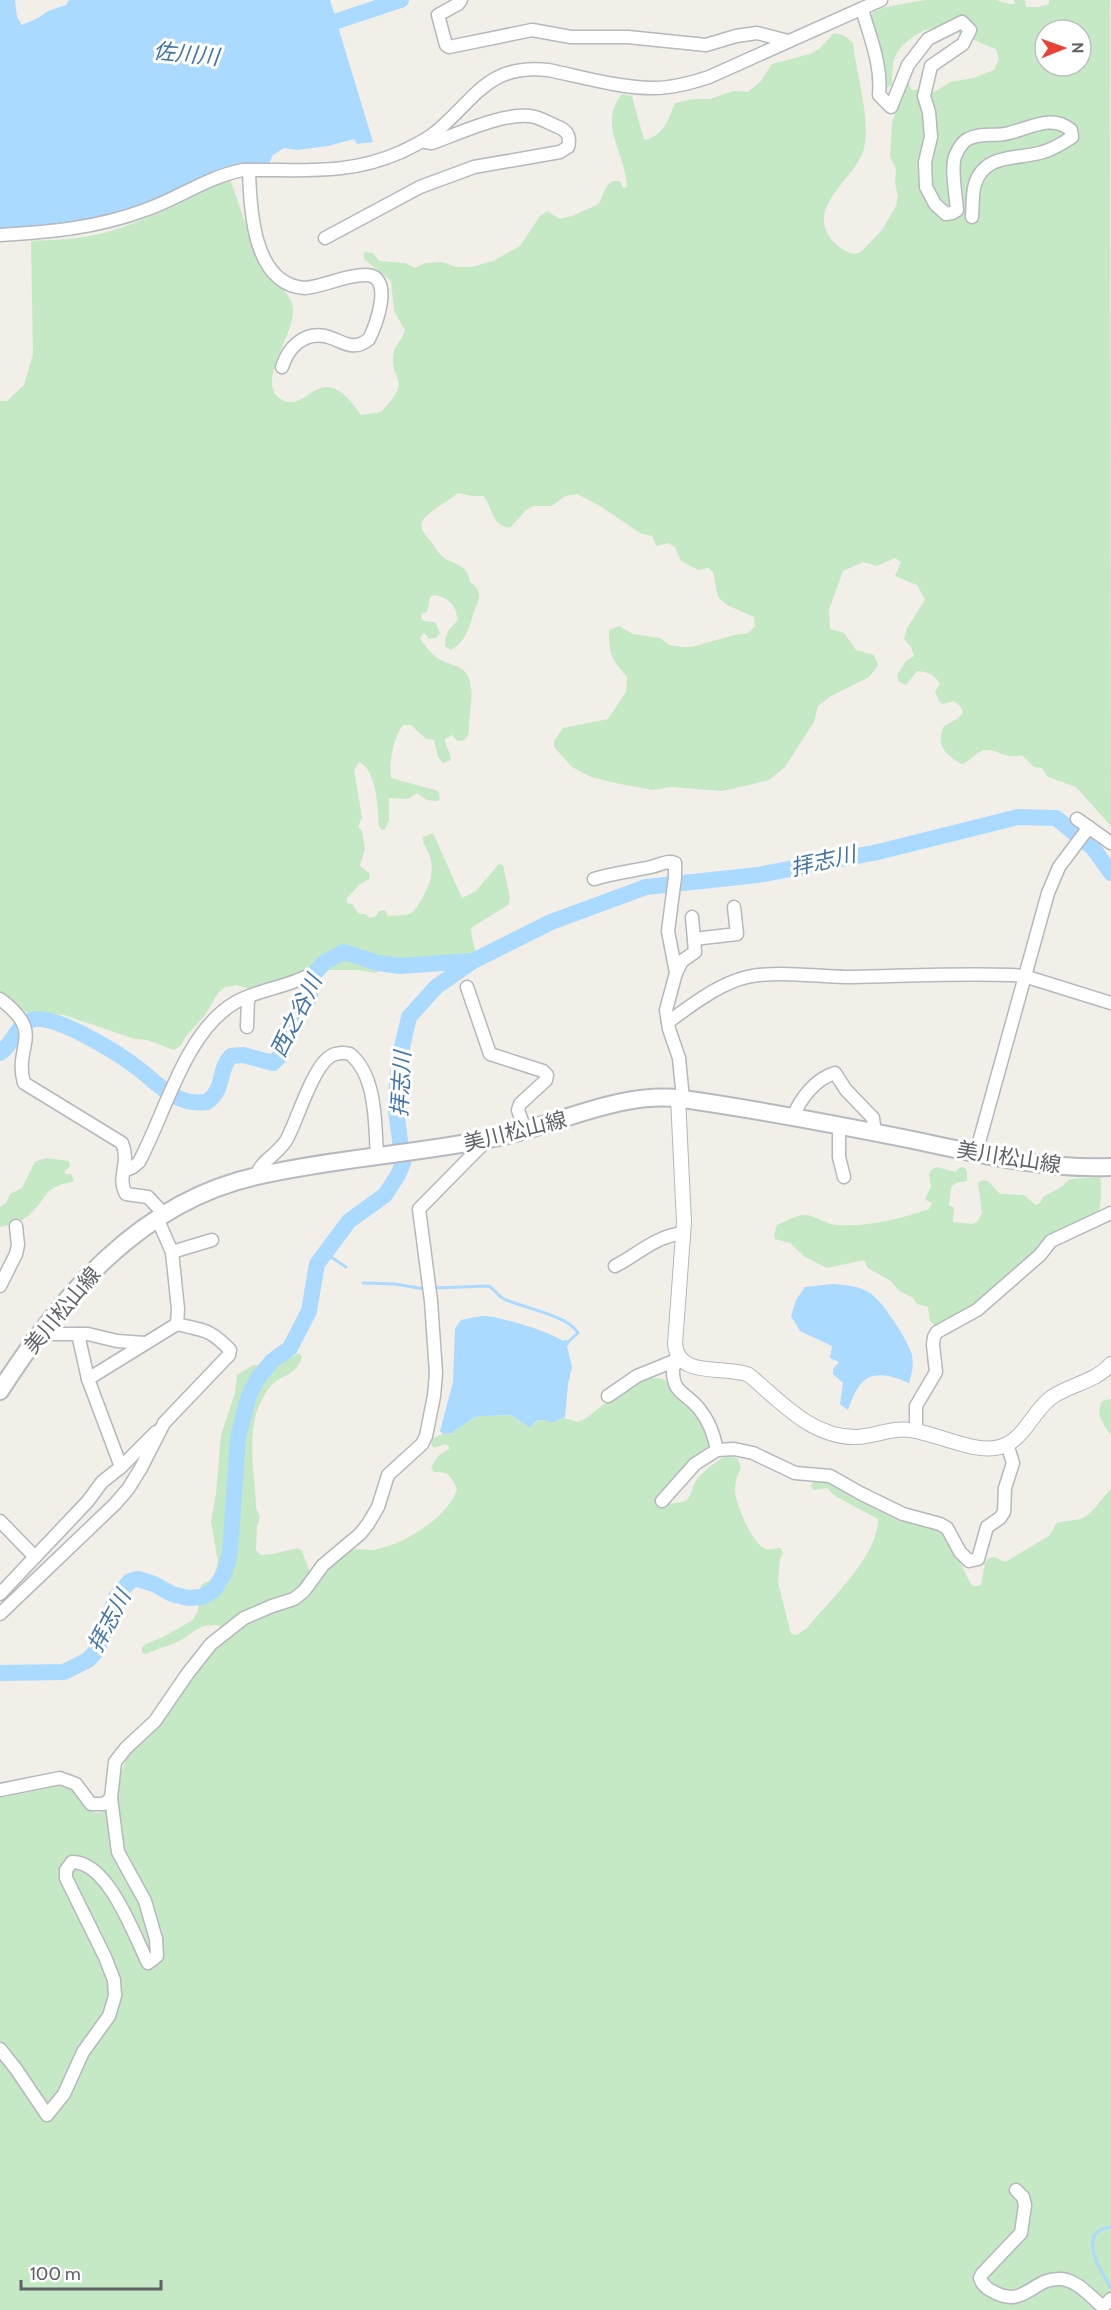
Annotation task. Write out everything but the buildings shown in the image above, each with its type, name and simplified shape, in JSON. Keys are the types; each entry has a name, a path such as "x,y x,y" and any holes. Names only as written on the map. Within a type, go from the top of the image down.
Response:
{"main road":[{"name":"美川松山線","path":"2,1383 38,1334 81,1283 138,1232 161,1216 201,1194 256,1176 526,1132 619,1102 650,1098 681,1099 839,1125 976,1154 1054,1166 1111,1167"}],"street":[{"path":"461,0 438,15 446,45 449,47 455,48 476,40 532,30 571,37 628,37 706,45 736,36 757,33 788,41"},
{"path":"0,235 71,230 93,226 148,209 216,177 249,170 333,170 382,159 421,142 436,132 482,87 491,80 513,71 536,69 628,86 654,88 674,86 709,77 881,0"},
{"path":"862,9 878,58 879,95 891,107 908,65 928,39 962,22 970,30 963,44 931,66 924,96 929,112 931,137 925,162 926,187 935,204 945,214 957,210 954,157 964,141 976,135 1008,134 1034,125 1064,124 1071,130 1072,137 1054,149 1006,157 993,162 984,170 974,187 972,217"},
{"path":"325,238 420,187 474,167 560,152 568,147 570,141 568,134 562,128 533,117 521,116 496,121 432,143 421,142"},
{"path":"249,170 250,205 255,228 261,253 273,273 296,288 366,274 376,279 382,291 373,332 364,343 348,346 323,336 307,337 291,348 282,367"},
{"path":"1077,819 1111,843"},
{"path":"976,1154 1048,893 1059,867 1088,828"},
{"path":"594,879 671,861 675,863 668,931 676,973"},
{"path":"694,939 737,934 738,912"},
{"path":"692,917 695,952 682,962 667,1000 668,1022 679,1058 681,1099 684,1207 675,1344 679,1359 692,1367 740,1371 749,1375 806,1423 827,1432 859,1437 899,1429 916,1431 984,1449 994,1449 1007,1444 1022,1432 1037,1411 1053,1396 1095,1377 1111,1364"},
{"path":"668,1022 723,987 748,977 768,975 1024,976 1111,1003"},
{"path":"126,1170 139,1162 176,1084 186,1057 199,1039 230,1006 305,977"},
{"path":"467,987 490,1054 543,1071 547,1075 546,1080 520,1104 518,1110 526,1132"},
{"path":"247,1027 248,998"},
{"path":"0,999 23,1024 26,1044 22,1068 24,1083 72,1114 117,1138 125,1150 126,1170 121,1183 126,1194 148,1197 161,1216 172,1252 178,1309 177,1324"},
{"path":"256,1176 260,1166 287,1140 318,1071 329,1057 335,1054 350,1054 361,1066 383,1156"},
{"path":"793,1117 796,1109 812,1088 820,1080 835,1073 846,1090 873,1118 875,1132"},
{"path":"839,1125 838,1157 844,1177"},
{"path":"0,2049 47,2115 64,2094 83,2052 109,2016 115,1996 114,1980 66,1878 66,1870 72,1862 80,1862 96,1871 117,1898 148,1963 157,1956 156,1939 145,1901 118,1852 111,1797 115,1762 160,1715 211,1644 243,1618 294,1599 304,1591 323,1565 368,1524 378,1507 388,1475 422,1444 432,1412 436,1373 431,1301 419,1209 482,1148 488,1139"},
{"path":"916,1431 916,1406 936,1372 933,1345 937,1332 977,1310 1040,1255 1051,1241 1111,1213"},
{"path":"0,1286 16,1254 18,1245 16,1226"},
{"path":"615,1266 633,1257 644,1246 671,1234 683,1233"},
{"path":"172,1252 212,1240"},
{"path":"0,1594 88,1501 102,1482 160,1430 229,1355 230,1350 204,1329 177,1324 88,1379"},
{"path":"38,1334 88,1334 117,1341 145,1343"},
{"path":"78,1334 88,1379 121,1467"},
{"path":"608,1396 637,1376 679,1359"},
{"path":"679,1359 673,1368 677,1389 701,1410 711,1427 717,1450"},
{"path":"0,1614 128,1489 160,1430"},
{"path":"662,1501 695,1464 717,1450 734,1449 753,1453 795,1473 831,1476 903,1514 940,1524 947,1528 965,1558 974,1561 981,1553 987,1527 1000,1518 1004,1512 1005,1488 1013,1463 1007,1444"},
{"path":"0,1521 34,1557"},
{"path":"0,1790 60,1778 76,1784 91,1804 104,1804 111,1797"},
{"path":"1016,2190 1023,2197 1025,2205 1021,2233 982,2274 981,2283 997,2294 1014,2299 1041,2284 1060,2279 1075,2284 1103,2307 1111,2299"}],"green space":[{"path":"925,0 996,0 1015,4 1014,0 1025,0 1026,7 1038,7 1049,4 1049,0 1110,0 1111,826 1076,787 1048,777 1042,768 1034,767 1022,755 1011,756 985,750 961,764 946,753 941,744 941,733 944,726 963,713 961,707 954,701 943,704 939,701 935,692 940,684 930,674 917,671 906,685 899,682 897,675 906,661 914,656 911,647 904,639 907,628 925,600 917,585 895,576 901,562 895,558 877,566 863,562 843,571 829,610 830,629 844,633 856,650 874,655 878,665 869,677 831,696 818,706 814,722 785,767 769,780 722,791 670,787 653,790 591,777 572,767 554,747 554,741 563,728 608,719 626,692 627,677 612,656 609,630 619,626 633,634 660,638 669,645 692,647 748,633 755,626 754,617 727,605 718,597 713,572 708,568 698,570 681,561 675,547 668,543 656,546 652,536 640,533 600,506 577,494 565,496 552,506 534,506 526,510 510,528 498,523 483,496 458,493 427,515 422,527 445,559 465,570 470,582 478,590 479,598 465,635 451,650 445,646 445,641 449,631 458,620 455,610 445,598 435,595 430,597 427,612 422,614 421,618 424,621 435,622 440,633 436,638 429,639 424,633 420,638 436,657 460,668 467,675 471,693 468,735 460,741 452,735 445,739 451,760 443,763 438,757 434,740 426,739 411,725 403,725 392,750 391,778 438,791 440,799 427,800 417,793 408,799 389,798 389,820 385,829 382,830 379,827 373,781 365,766 359,762 354,770 362,818 358,827 362,831 365,848 360,866 370,874 369,879 359,885 347,898 347,903 352,904 359,914 365,914 370,918 376,916 379,911 385,910 388,916 407,915 414,911 429,884 432,869 423,837 433,833 462,898 476,891 499,864 503,865 510,898 508,905 471,928 475,954 471,957 390,962 376,973 357,970 309,972 254,990 237,985 225,987 218,993 205,1015 181,1045 174,1050 64,1015 26,1012 0,995 0,401 7,401 24,385 33,354 31,241 96,235 114,230 230,179 260,266 265,274 286,293 292,303 292,319 272,378 277,396 285,401 293,402 319,388 327,387 343,393 361,415 381,412 397,392 399,385 394,369 394,351 405,330 394,311 391,281 364,259 364,252 373,253 379,261 405,263 415,268 425,263 442,262 456,267 472,267 493,261 520,246 540,216 547,211 560,219 572,216 599,204 606,187 612,181 620,181 623,188 627,187 612,128 615,106 622,94 632,96 644,140 661,131 675,103 692,99 710,99 733,91 748,92 761,81 772,64 810,54 819,49 834,33 845,36 853,43 866,136 860,159 829,201 824,224 829,236 840,247 854,254 861,252 882,230 896,206 898,196 895,183 896,170 890,156 892,124 903,84 908,83 912,90 920,89 931,94 950,82 973,78 994,70 999,59 996,49 951,30 930,28 909,40 898,51 893,63 892,85 887,88 883,87 870,18 873,12 886,7"},
{"path":"15,1034 19,1037 11,1051 0,1060 0,1047"},
{"path":"46,1158 69,1161 70,1166 65,1174 71,1174 74,1180 50,1190 25,1218 0,1227 0,1207 6,1203 10,1194 22,1188 35,1162"},
{"path":"937,1167 955,1172 961,1167 967,1172 967,1181 956,1183 951,1187 949,1206 954,1207 953,1222 972,1224 978,1221 982,1213 978,1183 982,1180 988,1181 1000,1194 1024,1195 1036,1205 1043,1197 1070,1179 1100,1177 1100,1206 1097,1215 1038,1252 976,1306 936,1326 930,1321 928,1307 917,1304 913,1298 898,1290 891,1281 868,1268 864,1260 827,1268 805,1257 790,1243 775,1239 777,1225 799,1216 811,1216 834,1225 861,1225 896,1219 929,1209 932,1203 926,1200 926,1197 931,1187 929,1175 931,1170"},
{"path":"299,1353 302,1357 296,1368 270,1387 256,1415 252,1446 256,1508 260,1517 257,1526 256,1550 261,1555 298,1548 302,1551 310,1572 321,1575 346,1553 357,1549 375,1550 413,1535 436,1519 445,1509 457,1489 449,1475 434,1472 431,1467 438,1456 449,1449 449,1446 445,1444 434,1448 431,1444 433,1438 452,1433 475,1417 482,1416 511,1415 530,1428 534,1423 546,1418 565,1418 577,1422 585,1419 623,1390 645,1379 664,1380 692,1407 703,1425 710,1447 658,1496 658,1501 668,1504 686,1501 698,1478 717,1461 727,1456 738,1459 741,1468 736,1479 735,1491 746,1524 761,1546 768,1549 780,1548 783,1552 780,1559 778,1582 791,1634 797,1635 807,1628 851,1577 870,1547 876,1533 878,1519 835,1496 827,1488 814,1490 811,1487 812,1483 828,1481 836,1483 896,1518 926,1525 942,1532 970,1582 975,1586 981,1585 985,1562 989,1558 995,1557 1005,1562 1049,1536 1056,1524 1085,1517 1111,1489 1111,2310 0,2310 0,1797 40,1786 61,1784 76,1793 91,1811 97,1813 105,1811 116,1803 118,1781 131,1747 189,1675 227,1635 220,1626 209,1625 199,1628 173,1644 146,1654 142,1653 142,1647 146,1644 193,1620 198,1611 202,1584 214,1576 218,1562 211,1521 216,1494 221,1435 235,1393 237,1375 253,1365 275,1366"},
{"path":"1111,1399 1111,1435 1099,1411 1102,1401"}],"water":[{"path":"0,0 15,0 17,17 22,25 48,11 66,5 69,0 330,0 373,142 357,144 354,139 328,146 297,150 284,148 273,155 269,163 237,164 221,168 151,201 88,221 0,229"},
{"path":"833,1284 862,1289 875,1297 901,1332 913,1359 909,1383 886,1376 870,1377 858,1388 848,1410 840,1404 843,1383 833,1374 833,1369 839,1362 830,1358 832,1346 800,1331 791,1316 796,1300 805,1287"},
{"path":"481,1316 511,1321 548,1333 563,1341 567,1340 572,1367 565,1417 551,1423 539,1420 530,1428 511,1415 482,1416 475,1417 452,1433 443,1434 440,1431 453,1382 455,1329 461,1320"}],"waterway":[{"name":"佐川川","path":"316,28 401,0"},
{"name":"拝志川","path":"0,1673 64,1672 88,1660 98,1649 116,1597 130,1581 138,1579 154,1584 172,1594 188,1598 202,1597 214,1590 225,1572 230,1552 238,1437 249,1395 258,1378 272,1361 290,1348 309,1311 317,1264 349,1221 385,1195 398,1175 403,1163 395,1103 400,1056 409,1017 436,987 473,961 551,922 646,887 758,875 878,852 1018,817 1056,818 1093,848 1111,873"},
{"name":"西之谷川","path":"0,1053 18,1031 31,1020 41,1019 54,1022 86,1036 117,1054 178,1098 207,1102 217,1091 224,1068 231,1056 243,1055 273,1063 282,1054 287,1031 310,997 311,977 325,962 344,952 378,963 400,966 472,961"},
{"path":"325,1253 346,1267"},
{"path":"363,1283 395,1284 425,1289"},
{"path":"433,1288 489,1286 504,1299 565,1321 578,1333 568,1342"},
{"path":"1111,2227 1100,2230 1094,2236 1093,2244 1097,2263 1111,2288"}]}
